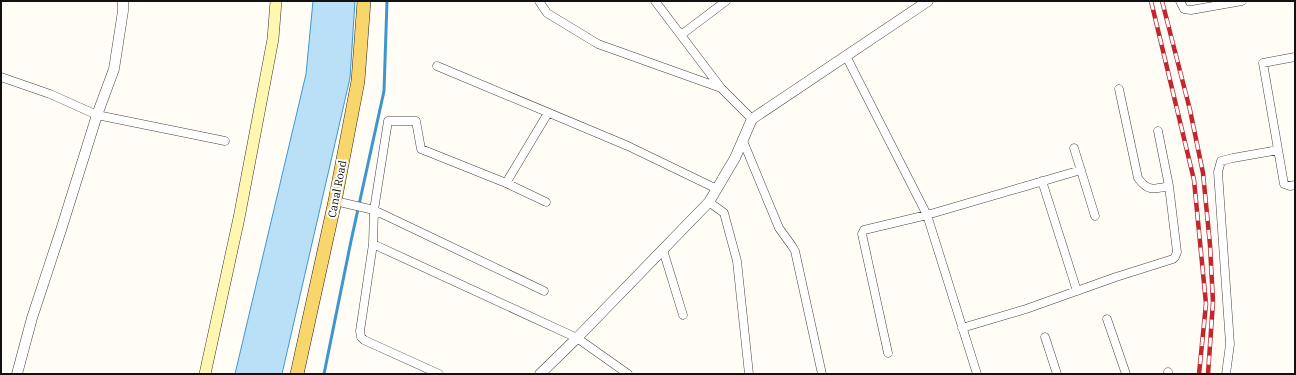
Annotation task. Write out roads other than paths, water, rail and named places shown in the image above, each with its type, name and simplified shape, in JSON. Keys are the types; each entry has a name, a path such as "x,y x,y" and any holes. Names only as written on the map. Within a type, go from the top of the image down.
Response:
{"main road":[{"path":"205,374 239,218 271,47 276,1"},
{"name":"Canal Road","path":"297,374 336,200 358,81 364,1"}],"street":[{"path":"17,374 32,318 59,237 96,115 114,69 123,11 123,1"},
{"path":"539,1 547,13 598,44 721,88"},
{"path":"655,1 721,88 752,119"},
{"path":"681,35 726,1"},
{"path":"540,374 709,202 735,158 752,119 928,1"},
{"path":"1180,1 1184,8 1191,10 1242,1"},
{"path":"846,56 927,215 977,374"},
{"path":"1295,57 1263,63 1284,184 1290,186 1295,185"},
{"path":"437,66 628,146 717,189"},
{"path":"1,77 50,94 96,115 225,142"},
{"path":"1119,89 1138,178 1143,185 1148,188 1169,186"},
{"path":"506,183 548,113"},
{"path":"439,374 364,340 361,337 360,331 373,244 374,210 388,121 416,121 421,149 506,183 546,202"},
{"path":"962,328 1026,309 1116,277 1173,259 1175,257 1177,252 1169,186 1158,131"},
{"path":"743,141 779,228 795,251 822,374"},
{"path":"1074,148 1095,216"},
{"path":"1226,374 1230,344 1218,172 1220,161 1278,150"},
{"path":"888,353 862,234 864,230 927,215 1081,170"},
{"path":"1042,181 1077,291"},
{"path":"336,200 374,210 544,291"},
{"path":"709,202 724,212 737,261 749,374"},
{"path":"373,244 577,338 628,374"},
{"path":"663,250 683,315"},
{"path":"1107,319 1126,374"},
{"path":"1045,337 1057,374"}],"water":[{"path":"313,1 355,1 350,78 282,374 235,374 306,74"}],"waterway":[{"path":"324,374 384,91 387,1"}],"railway":[{"path":"1151,1 1194,180 1206,304 1199,374"},
{"path":"1162,1 1190,110 1203,173 1210,245 1213,302 1208,374"}]}
